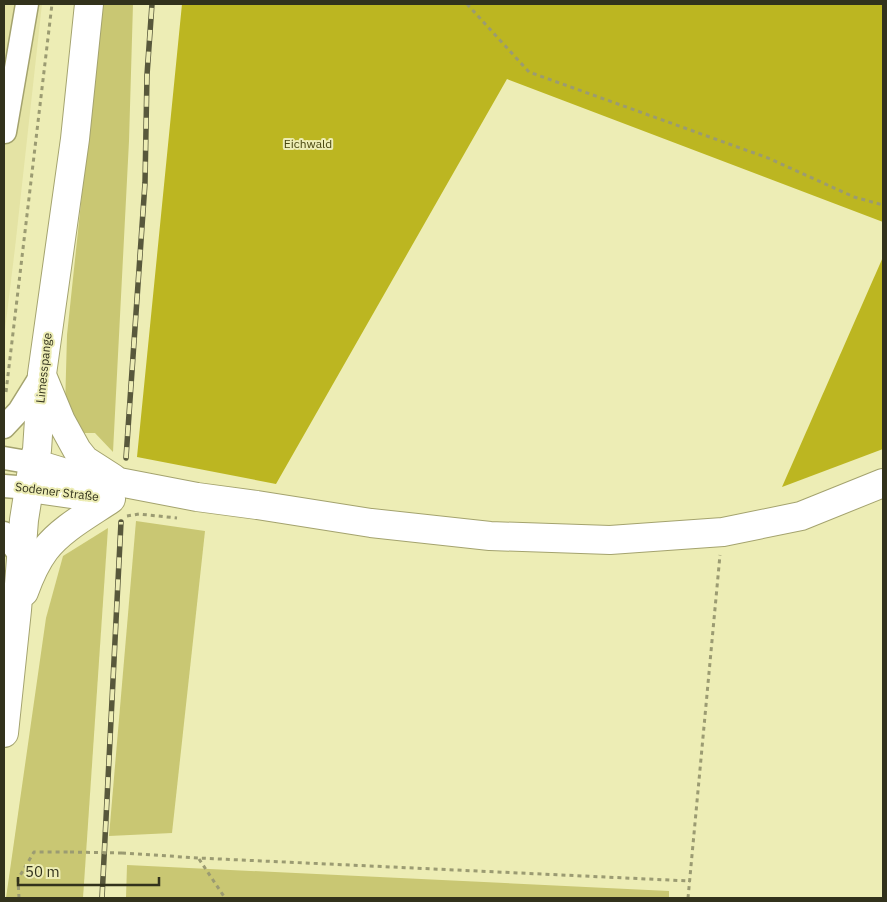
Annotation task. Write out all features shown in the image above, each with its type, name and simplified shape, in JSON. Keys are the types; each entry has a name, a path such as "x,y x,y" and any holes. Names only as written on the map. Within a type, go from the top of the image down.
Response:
{"main road":[{"name":"Limesspange","path":"4,733 21,558 22,479 37,450 42,374 75,139 89,4"},
{"path":"42,374 61,421 77,450 115,491"},
{"path":"22,479 69,474 115,491 197,498 371,523 490,536 610,540 723,532 801,516 883,483"},
{"path":"17,610 30,576 45,550 66,529 115,491"}],"street":[{"path":"5,132 26,4"},
{"path":"4,427 19,410 42,374"},
{"name":"Sodener Straße","path":"4,458 22,479"},
{"path":"4,533 21,558"}],"path":[{"path":"4,396 6,394 52,4"},
{"path":"467,4 529,72 768,158 854,197 883,205"},
{"path":"688,898 723,532"},
{"path":"19,898 18,879 34,852 122,853 690,881"},
{"path":"199,858 225,898"}],"shaded area":[{"path":"4,4 42,4 4,338"},
{"path":"102,4 133,4 129,141 113,452 95,433 79,433 65,408 67,335"},
{"path":"136,521 205,531 172,833 109,836"},
{"path":"108,528 83,898 6,898 46,618 63,556"},
{"path":"127,865 669,891 669,898 126,898"}],"green space":[{"name":"Eichwald","path":"182,4 883,4 883,222 507,79 276,484 137,457"},
{"path":"883,257 883,449 782,487"}],"railway":[{"path":"126,458 145,183 147,75 152,4"},
{"path":"102,898 121,522"}]}
